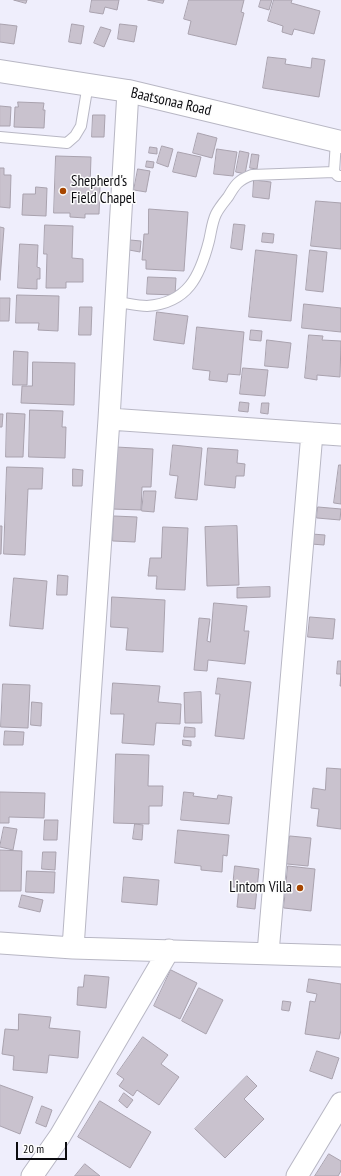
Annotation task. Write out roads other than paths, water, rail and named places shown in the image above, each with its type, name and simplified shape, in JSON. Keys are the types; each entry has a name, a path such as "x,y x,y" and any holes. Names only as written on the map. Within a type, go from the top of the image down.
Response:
{"street":[{"name":"Baatsonaa Road","path":"0,71 128,91 339,141"},
{"path":"73,948 117,302 128,91"},
{"path":"109,419 341,435"},
{"path":"268,953 312,433"},
{"path":"0,943 73,948 341,956"},
{"path":"32,1176 60,1136 169,950"},
{"path":"296,1176 341,1104"}],"lane":[{"path":"0,137 67,143 75,136 80,126 88,84"},
{"path":"117,302 146,306 160,304 185,291 196,278 204,261 216,215 237,183 243,178 252,175 337,174 339,141"}],"place":[{"name":"Shepherd's Field Chapel","path":"63,191"},
{"name":"Lintom Villa","path":"300,888"}]}
